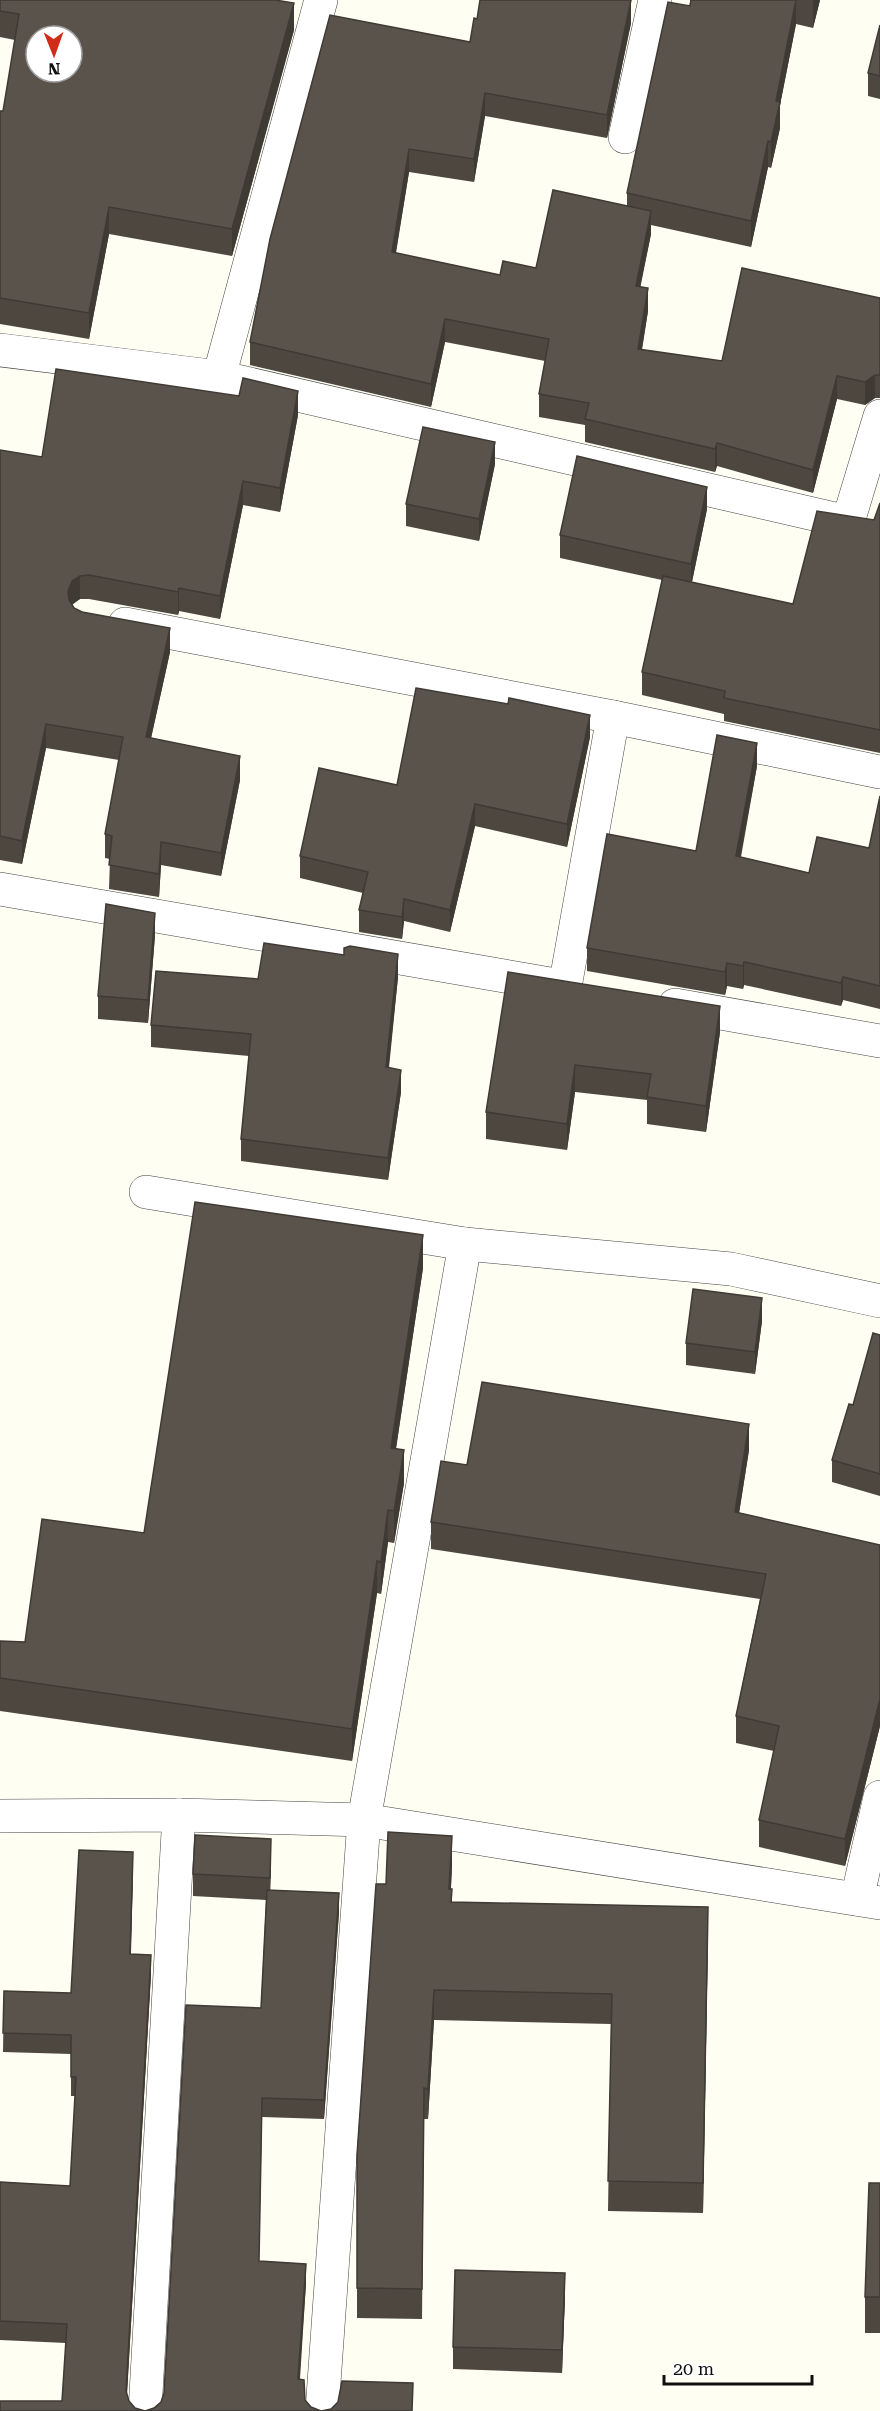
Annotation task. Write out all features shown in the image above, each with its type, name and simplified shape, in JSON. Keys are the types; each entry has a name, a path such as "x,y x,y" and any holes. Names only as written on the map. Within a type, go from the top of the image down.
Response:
{"street":[{"path":"219,377 321,0"},
{"path":"625,137 655,0"},
{"path":"0,350 219,377 848,522 880,419"},
{"path":"98,619 613,717 880,772"},
{"path":"565,987 613,717"},
{"path":"0,889 600,993"},
{"path":"647,1001 880,1041"},
{"path":"146,1192 465,1244 731,1269 880,1301"},
{"path":"322,2411 364,1820 465,1244"},
{"path":"0,1816 179,1815 364,1820 869,1901 880,1797"},
{"path":"145,2411 179,1815"}],"building":[{"path":"0,0 275,0 294,3 232,229 109,207 89,313 0,298 0,111 3,111 19,14 0,11"},
{"path":"480,0 631,0 607,115 485,93 474,159 409,149 392,252 500,275 503,261 536,268 553,190 651,211 636,286 648,288 638,349 722,361 742,268 880,298 880,375 875,375 865,382 837,376 813,470 717,443 715,449 585,419 589,403 539,394 549,339 445,319 431,384 250,342 270,239 330,15 470,42"},
{"path":"691,0 796,0 776,101 780,102 771,142 768,141 751,221 627,193 668,2 690,6"},
{"path":"880,25 880,76 868,73"},
{"path":"56,369 239,396 243,378 298,391 280,488 243,481 220,596 179,588 178,592 89,575 80,576 72,581 68,591 69,600 74,608 82,612 170,628 146,737 240,756 221,853 161,842 159,874 109,865 112,836 105,834 123,737 46,724 22,841 0,836 0,450 42,457"},
{"path":"423,427 495,442 479,519 406,504"},
{"path":"577,456 707,487 691,564 560,535"},
{"path":"880,503 880,730 724,698 725,691 642,672 663,576 793,604 817,511 874,520"},
{"path":"416,688 508,704 509,698 590,715 567,824 475,804 450,910 404,899 402,917 359,910 368,872 300,856 319,768 397,785"},
{"path":"717,735 757,743 736,856 809,873 817,837 869,848 880,796 880,986 843,977 841,983 744,962 743,966 727,963 725,972 587,948 607,834 696,851"},
{"path":"106,904 155,913 148,1000 98,996"},
{"path":"264,943 344,955 344,948 350,946 398,954 386,1067 401,1070 388,1158 241,1139 251,1034 151,1025 156,971 258,979"},
{"path":"508,972 720,1006 706,1106 647,1097 651,1074 575,1065 567,1124 486,1112"},
{"path":"195,1202 423,1235 391,1448 404,1450 394,1511 388,1510 381,1562 377,1561 352,1729 0,1678 0,1641 25,1642 42,1519 144,1533"},
{"path":"693,1289 762,1298 755,1352 686,1343"},
{"path":"873,1333 880,1335 880,1474 832,1460 849,1404 853,1405"},
{"path":"482,1382 749,1424 735,1512 880,1545 880,1699 845,1839 759,1820 779,1726 736,1716 766,1574 431,1522 441,1461 467,1465"},
{"path":"388,1832 452,1836 449,1889 452,1889 451,1902 708,1907 703,2183 608,2181 612,1994 434,1990 428,2089 424,2088 422,2289 357,2288 357,2155 376,1884 386,1884"},
{"path":"195,1835 271,1839 270,1878 193,1874"},
{"path":"79,1850 133,1852 130,1954 151,1955 126,2391 129,2401 135,2408 145,2411 0,2411 0,2401 62,2401 67,2324 0,2321 0,2182 70,2186 76,2077 71,2077 71,2035 3,2033 4,1991 71,1993"},
{"path":"267,1890 339,1893 324,2100 262,2098 259,2261 306,2264 298,2379 304,2380 305,2400 311,2407 321,2411 145,2411 161,2402 164,2393 186,2005 261,2008"},
{"path":"869,2183 880,2183 880,2297 865,2297"},
{"path":"455,2270 565,2273 562,2350 453,2347"},
{"path":"342,2381 413,2383 412,2411 321,2411 331,2409 338,2402"}]}
